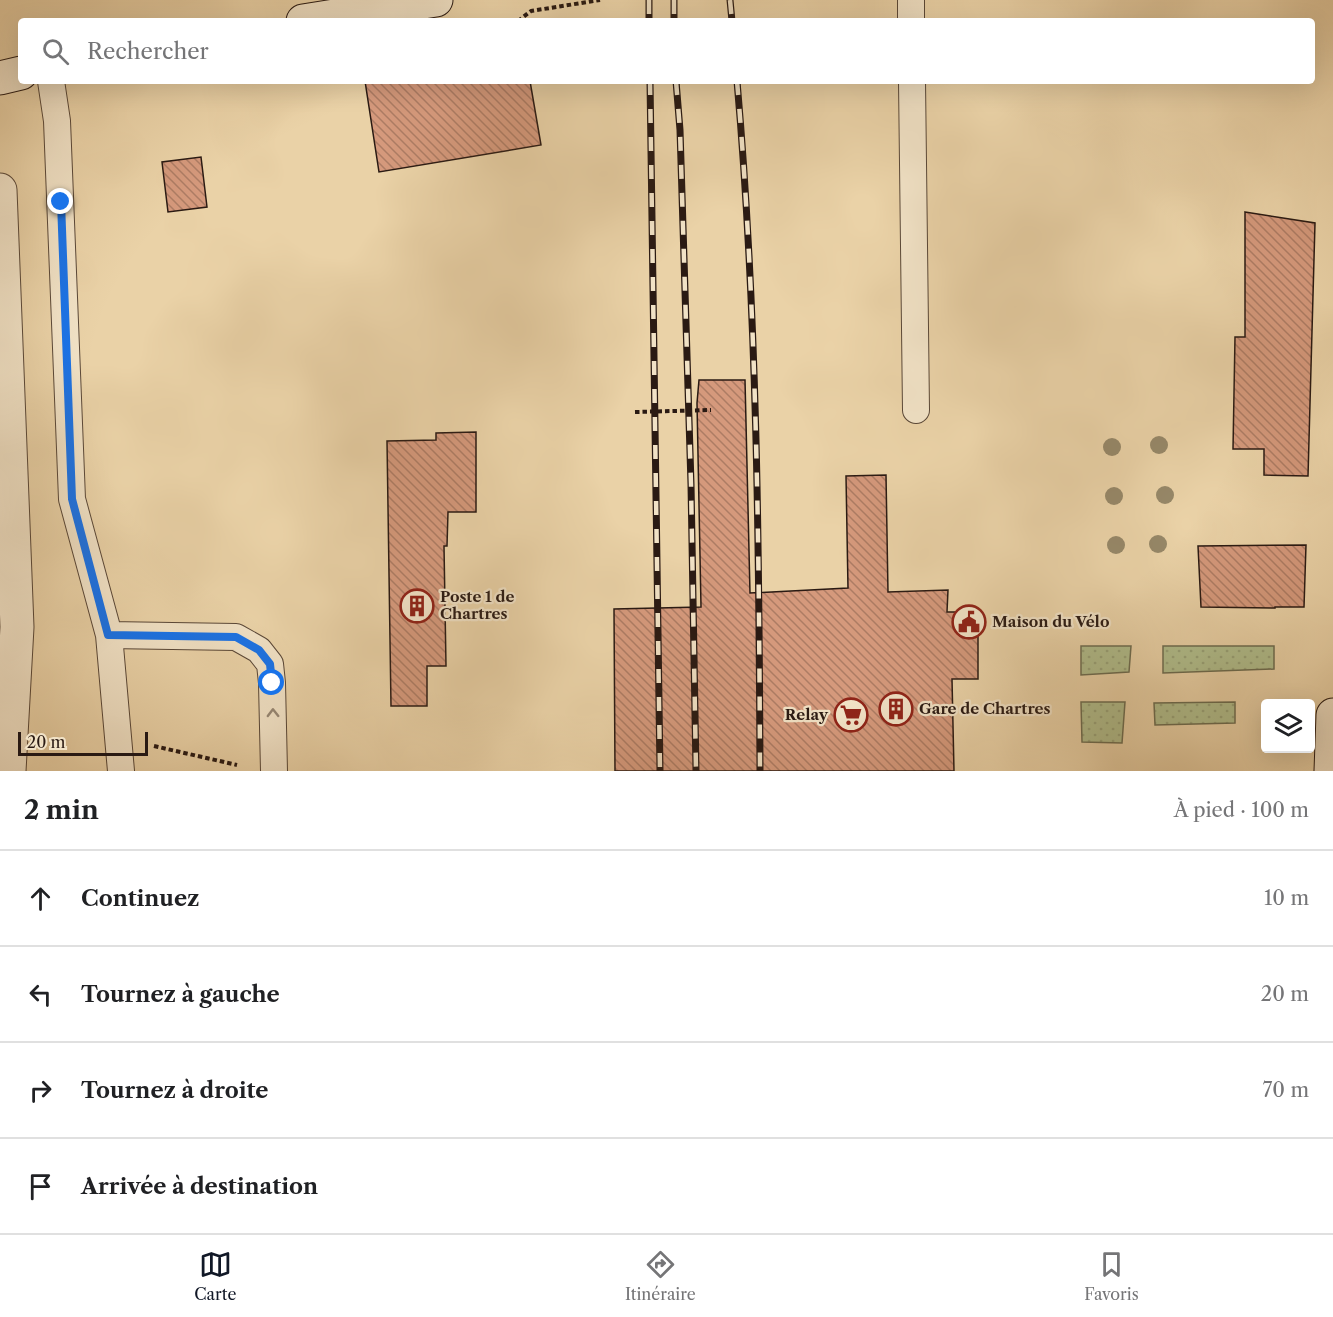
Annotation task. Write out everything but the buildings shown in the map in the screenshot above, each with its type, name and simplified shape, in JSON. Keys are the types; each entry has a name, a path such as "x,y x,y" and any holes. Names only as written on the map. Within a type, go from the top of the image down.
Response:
{"street":[{"path":"322,18 436,0"},
{"path":"0,78 18,74"},
{"path":"0,190 17,627 9,771"},
{"path":"1330,771 1333,715"}],"lane":[{"path":"911,0 912,18"},
{"path":"51,84 59,156 72,499 108,635 121,771"},
{"path":"912,84 916,410"},
{"path":"108,635 236,637 259,650 270,664 274,771"}],"path":[{"path":"522,18 531,11 600,0"},
{"path":"635,412 711,410"},
{"path":"118,737 240,766"}],"green space":[{"path":"1081,646 1131,646 1129,672 1081,675"},
{"path":"1163,646 1274,646 1274,669 1163,673"},
{"path":"1081,702 1125,702 1122,743 1082,742"},
{"path":"1235,702 1235,723 1155,725 1154,703"}],"railway":[{"path":"649,0 649,18"},
{"path":"674,0 674,18"},
{"path":"730,0 732,18"},
{"path":"650,84 660,771"},
{"path":"676,84 680,130 691,484 696,771"},
{"path":"737,84 753,339 758,512 760,771"}],"place":[{"name":"Poste 1 de Chartres","path":"417,606"},
{"name":"Maison du Vélo","path":"969,622"},
{"name":"Gare de Chartres","path":"896,709"},
{"name":"Relay","path":"851,715"}],"route":[{"path":"61,202 72,499 108,635 236,637 259,650 270,664 272,683"}]}
